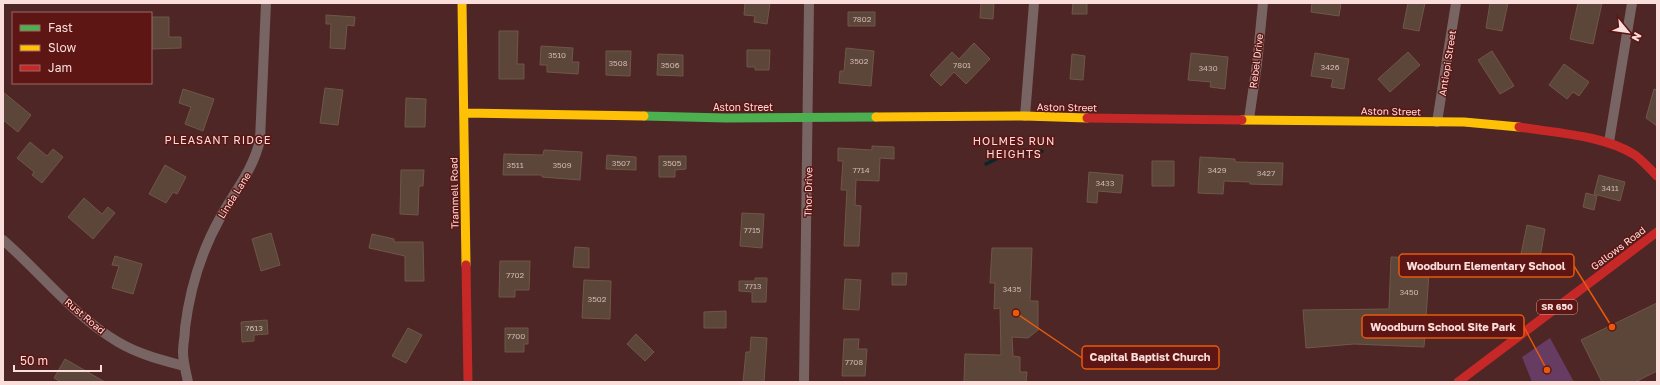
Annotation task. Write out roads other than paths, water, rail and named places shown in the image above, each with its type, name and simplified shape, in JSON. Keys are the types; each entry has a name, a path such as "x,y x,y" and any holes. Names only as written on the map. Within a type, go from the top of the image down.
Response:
{"street":[{"name":"Linda Lane","path":"188,382 184,366 183,351 187,316 199,264 207,242 217,223 252,167 260,140 266,3"},
{"name":"Trammell Road","path":"462,3 468,382"},
{"name":"Thor Drive","path":"804,382 809,3"},
{"path":"1025,116 1034,3"},
{"name":"Rebel Drive","path":"1249,119 1257,64 1262,3"},
{"name":"Antiopi Street","path":"1437,122 1456,3"},
{"path":"1609,142 1632,3"},
{"name":"Aston Street","path":"464,113 726,118 1025,116 1050,118 1249,119 1489,123 1584,136 1609,142 1636,156 1657,176"},
{"name":"Gallows Road","path":"1458,382 1657,232"},
{"name":"Rust Road","path":"3,240 76,310 102,331 119,342 136,350 158,359 184,366"}],"waterway":[{"path":"986,164 1002,156 1042,151"}],"place":[{"name":"Capital Baptist Church","path":"1016,313"},
{"name":"Woodburn Elementary School","path":"1612,327"},
{"name":"Woodburn School Site Park","path":"1547,370"}],"district":[{"name":"PLEASANT RIDGE","path":"218,140"},
{"name":"HOLMES RUN HEIGHTS","path":"1014,147"}]}
